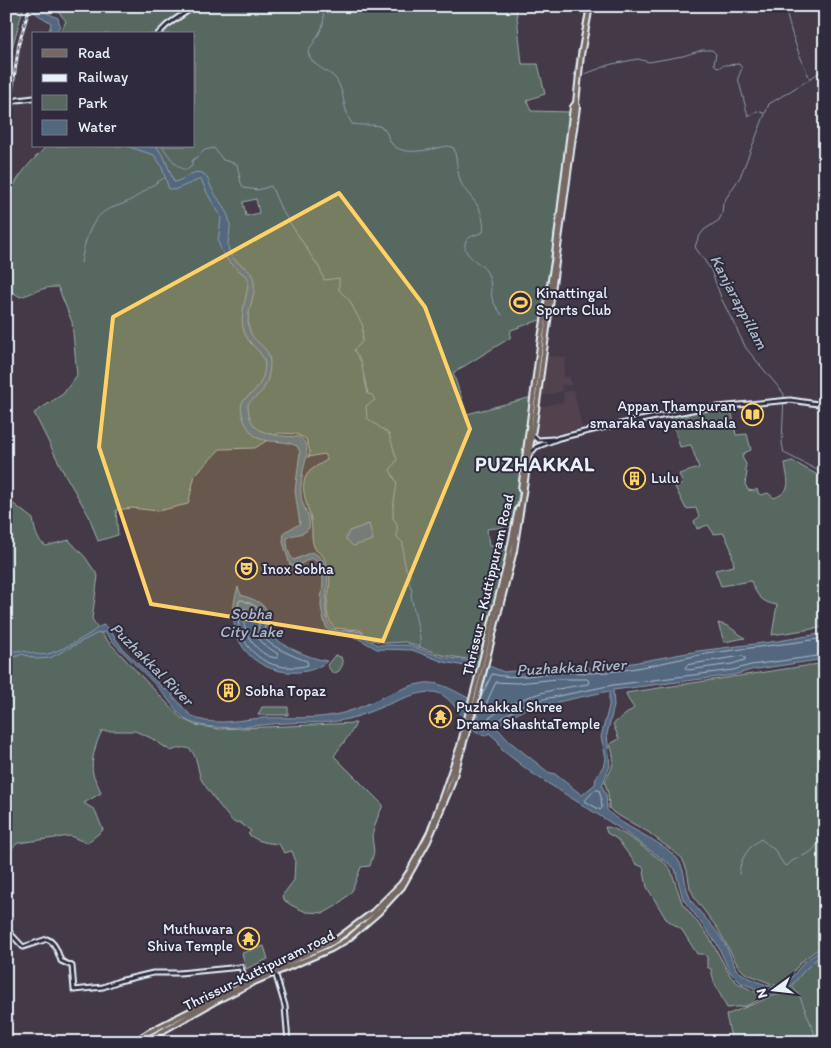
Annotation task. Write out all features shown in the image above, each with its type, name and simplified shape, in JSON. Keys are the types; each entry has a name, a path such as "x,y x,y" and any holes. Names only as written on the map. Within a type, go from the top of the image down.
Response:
{"main road":[{"path":"160,32 167,24 195,6"},
{"name":"Thrissur – Kuttippuram Road","path":"475,698 476,687 481,675 515,537 529,455 557,264 581,55 590,6"},
{"path":"6,106 17,100 32,98"},
{"name":"Thrissur – Kuttippuram Road","path":"515,537 541,338 554,262 573,107 576,103"},
{"path":"532,435 535,439 541,440 558,438 697,409 790,400 825,405"},
{"path":"529,455 536,447 558,438"},
{"path":"134,1042 149,1032 246,983 275,971 342,937 373,912 401,884 430,832 466,729 481,675"},
{"path":"466,729 466,722 475,698"},
{"name":"Thrissur-Kuttipuram road","path":"143,1042 214,1002 275,971 331,949 348,939 388,904 418,863 452,781 466,729"},
{"path":"6,932 12,934 22,947 47,940 51,941 58,951 61,961 72,966 74,990 104,987 119,981 153,973 179,973 242,967 246,983"},
{"path":"275,971 285,1006 288,1042"}],"highlighted area":[{"path":"339,193 425,307 470,429 383,641 151,604 99,447 113,317"}],"shaded area":[{"path":"545,356 566,357 563,377 570,377 571,385 561,385 563,391 539,397"},
{"path":"574,390 582,428 539,438 535,433 538,407 564,402 563,393"}],"green space":[{"path":"6,6 24,6 6,69"},
{"path":"47,6 516,6 522,64 538,64 545,94 527,100 531,111 570,112 543,319 511,330 510,338 453,373 467,414 532,397 514,526 487,529 489,546 510,545 480,661 442,655 405,642 387,643 372,640 360,630 334,628 327,614 329,573 322,555 314,547 311,520 304,494 304,481 307,475 311,470 327,460 324,454 308,457 310,452 306,439 296,434 279,433 255,448 220,449 195,475 188,504 158,511 132,508 116,510 118,535 98,541 89,516 63,471 34,413 63,394 77,375 72,322 58,287 42,289 20,297 6,288 6,204 22,172 45,148 195,148 195,32 61,32 66,21 56,9","holes":["256,199 259,213 246,216 243,202"]},
{"path":"731,408 736,435 747,434 751,450 744,453 742,457 746,464 745,484 748,490 754,491 757,489 761,495 768,493 774,498 780,495 787,488 788,484 785,463 792,461 825,479 825,627 772,635 777,605 760,598 751,581 721,586 715,570 734,566 731,549 724,533 714,534 708,525 697,529 694,521 699,517 696,508 686,509 675,487 683,484 679,474 699,468 691,445 680,447 671,417"},
{"path":"6,498 33,519 36,534 43,544 46,546 69,540 85,557 98,576 92,619 104,637 181,718 195,725 219,729 356,723 334,756 383,805 372,836 374,852 370,866 361,867 352,891 338,905 324,913 306,912 285,901 282,896 294,880 295,859 292,851 284,853 279,844 255,839 248,834 251,831 239,822 235,823 232,821 202,781 192,751 182,748 171,751 151,738 135,731 102,731 96,746 92,769 101,793 84,803 95,810 103,830 87,843 70,836 18,843 6,853"},
{"path":"718,623 728,626 745,638 724,642"},
{"path":"335,655 341,657 343,664 339,671 333,674 327,665"},
{"path":"825,663 825,944 802,961 783,984 777,986 745,973 738,966 718,929 696,900 690,888 687,870 682,858 648,832 614,813 609,808 605,783 613,761 610,744 619,739 613,724 634,708 626,693"},
{"path":"262,707 288,707 288,715 258,715"},
{"path":"605,827 619,831 666,864 671,870 682,903 709,937 731,977 739,984 762,995 762,998 746,1006 727,1008 714,982 711,969 707,967 707,957 704,954 697,954 682,930 666,919 647,887 643,867 636,864 617,839 607,833"},
{"path":"264,946 268,959 246,969 242,953"},
{"path":"825,952 825,1042 763,1042 760,1035 732,1042 726,1015 761,1001 786,988 797,974"}],"water":[{"path":"24,6 33,6 58,18 60,26 56,32 49,32 51,23"},
{"path":"132,148 158,148 165,159 174,182 196,172 204,174 229,219 228,248 231,256 247,269 253,277 254,294 248,316 249,328 253,338 267,351 270,362 269,375 264,388 248,404 249,415 252,423 264,432 280,436 299,437 306,445 307,450 301,493 309,528 307,531 287,538 288,547 290,556 294,560 312,552 321,558 326,567 328,577 326,610 327,620 332,629 361,632 367,639 378,645 408,645 442,657 479,662 504,672 557,667 591,668 616,666 698,651 825,633 825,659 751,670 734,675 613,690 614,706 607,734 610,766 602,786 606,795 607,810 622,822 658,843 674,855 683,870 690,898 721,938 736,969 745,976 759,982 773,987 784,987 804,962 825,947 825,954 814,961 802,973 788,991 768,997 752,987 741,983 730,972 717,944 683,899 675,869 616,826 533,774 502,750 498,741 489,733 485,736 478,733 453,704 439,693 421,693 341,721 213,727 186,720 162,692 104,632 96,634 50,658 37,659 22,654 6,661 6,655 17,651 42,655 53,653 104,625 123,649 165,690 169,689 172,684 173,698 188,713 198,719 214,722 333,715 353,710 405,688 425,683 444,686 475,701 486,675 475,668 444,662 412,650 377,649 357,638 336,635 327,629 321,606 323,579 318,562 311,558 297,566 290,565 283,542 284,532 300,524 295,491 300,452 297,446 292,444 258,438 251,431 242,415 243,401 255,391 263,377 265,366 262,356 249,341 242,325 248,278 229,262 221,250 218,241 221,218 201,179 174,190 169,189 161,165 154,155","holes":["609,691 609,706 601,737 606,758 605,763 596,778 595,784 582,795 555,774 548,772 509,741 496,727 525,709"]},
{"path":"369,524 373,540 353,546 346,539 349,531"},
{"name":"Sobha City Lake","path":"238,587 241,595 256,601 265,608 269,618 269,635 296,651 327,661 303,672 287,672 271,669 248,654 240,643 235,631 233,617 234,602"}],"waterway":[{"path":"320,6 323,12 323,24 308,52 316,65 336,79 352,124 382,127 386,131 390,142 404,151 419,151 448,146 454,148 461,183 479,209 483,225 483,232 467,239 465,249 469,256 484,268 488,274 491,295 502,315"},
{"path":"575,6 585,14 574,75 577,75"},
{"name":"Kanjarappillam","path":"785,6 795,43 810,79 769,104 740,177 723,203 722,214 719,220 704,230 698,238 695,247 711,270 722,300 746,348 784,394 782,443 784,453 825,474"},
{"path":"582,75 612,64 638,59 649,62 683,56 702,50 712,50 716,54 714,64 718,68 724,65 739,64 742,68 738,78 748,116 757,111 764,113"},
{"path":"810,79 825,68"},
{"path":"164,148 175,163 186,170 192,166 192,161 205,150 214,148 223,160 237,164 244,188 258,190 271,186 281,209 320,269 324,280 339,278 339,290 349,300 363,326 362,342 354,350 361,362 368,394 372,395 375,400 366,406 367,418 389,434 397,460 390,470 397,483 393,518 397,524 397,537 403,543 406,569 410,575 409,583 412,590 411,596 420,637 420,647"},
{"path":"81,263 86,240 97,218 109,209 131,200 164,178"},
{"path":"739,874 741,863 746,854 761,839 774,849 784,865 787,866 792,861 811,852 817,845 819,833 825,823"},
{"path":"793,987 800,997 818,1042"}],"railway":[{"path":"6,136 19,43 30,6"}],"place":[{"name":"Kinattingal Sports Club","path":"520,302"},
{"name":"Appan Thampuran smaraka vayanashaala","path":"752,415"},
{"name":"Lulu","path":"635,478"},
{"name":"Inox Sobha","path":"246,569"},
{"name":"Sobha Topaz","path":"229,691"},
{"name":"Puzhakkal Shree Drama ShashtaTemple","path":"440,716"},
{"name":"Muthuvara Shiva Temple","path":"249,938"}],"district":[{"name":"PUZHAKKAL","path":"535,464"}],"water label":[{"name":"Puzhakkal River","path":"152,664"},
{"name":"Puzhakkal River","path":"571,667"}]}
